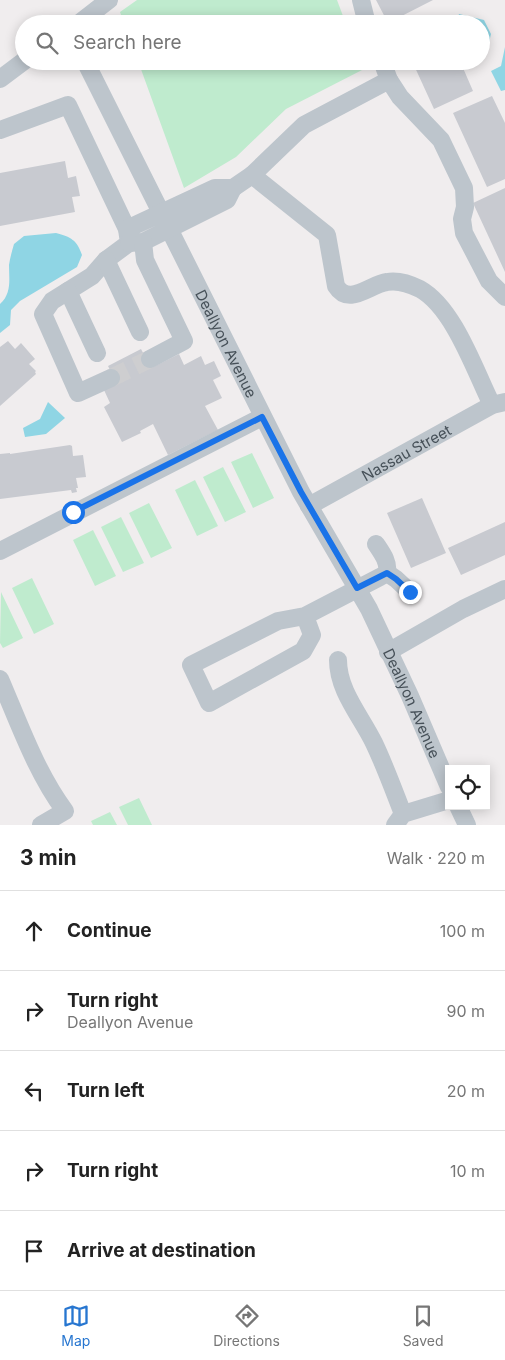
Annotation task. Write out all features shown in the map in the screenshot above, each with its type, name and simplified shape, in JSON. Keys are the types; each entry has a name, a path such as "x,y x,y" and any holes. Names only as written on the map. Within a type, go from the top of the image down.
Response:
{"street":[{"path":"90,15 110,0"},
{"path":"361,0 365,15"},
{"path":"0,79 15,68"},
{"name":"Deallyon Avenue","path":"89,70 262,417 309,506 369,609 410,696 445,778"},
{"path":"385,70 389,80 400,97 441,140 464,188 465,207 462,219 464,233 488,281 505,297"},
{"path":"111,378 78,393 44,314 52,301 92,276 106,260 133,238 166,222 227,200 233,188 252,175 304,125 389,80"},
{"path":"0,130 68,105 184,341 150,359"},
{"path":"252,175 327,235 336,286 339,292 357,295 376,284 389,281 406,283 421,290 439,304 498,403"},
{"path":"106,260 140,332"},
{"path":"68,291 97,353"},
{"name":"Nassau Street","path":"309,506 498,403"},
{"path":"0,551 262,417"},
{"path":"376,544 385,558 388,568 387,573"},
{"path":"304,616 312,634 303,651 209,703 191,665 278,621 304,616 387,573"},
{"path":"387,573 410,592"},
{"path":"388,652 463,609 505,589"},
{"path":"338,660 338,672 349,701 360,716 375,744 399,820 445,802"},
{"path":"0,678 38,766 57,800 70,818 41,825"}],"green space":[{"path":"137,0 337,0 343,15 121,15 120,12"},
{"path":"141,70 362,70 286,109 236,157 184,188"},
{"path":"252,453 274,498 253,508 231,462"},
{"path":"223,467 246,512 225,522 203,477"},
{"path":"195,480 218,526 197,536 175,490"},
{"path":"149,503 172,548 151,558 129,513"},
{"path":"121,517 144,563 123,572 101,527"},
{"path":"93,530 116,576 95,586 73,540"},
{"path":"32,578 54,624 34,634 12,588"},
{"path":"1,592 23,638 3,648 0,643"},
{"path":"139,798 152,825 128,825 119,807"},
{"path":"110,812 117,825 93,825 91,821"}],"water":[{"path":"505,47 505,90 501,91 491,71 501,66"},
{"path":"56,233 70,238 78,246 82,255 77,267 20,301 11,310 10,325 0,333 0,304 8,291 9,265 14,244 24,236"},
{"path":"48,402 65,418 46,434 25,437 23,428 40,419"}],"building":[{"path":"376,0 433,0 404,15 384,15"},
{"path":"416,70 464,70 473,91 434,109"},
{"path":"492,96 505,123 505,179 487,187 453,113"},
{"path":"65,161 68,178 76,176 80,196 72,197 75,212 0,226 0,173"},
{"path":"505,188 505,272 473,203"},
{"path":"8,341 15,349 21,343 35,359 29,364 36,371 36,374 0,406 0,347"},
{"path":"141,349 151,368 179,354 184,365 201,356 205,365 214,361 221,376 213,380 222,398 205,406 218,430 168,455 153,424 140,431 141,433 122,442 104,407 110,403 104,390 117,384 108,366"},
{"path":"72,446 73,456 83,455 86,477 76,478 77,492 72,493 71,490 0,499 0,454"},
{"path":"422,498 446,553 411,568 387,513"},
{"path":"505,522 505,555 461,575 448,548"}],"tunnel":[{"path":"111,378 150,359"}],"route":[{"path":"73,512 262,417 301,492 357,588 387,573 410,592"}]}
